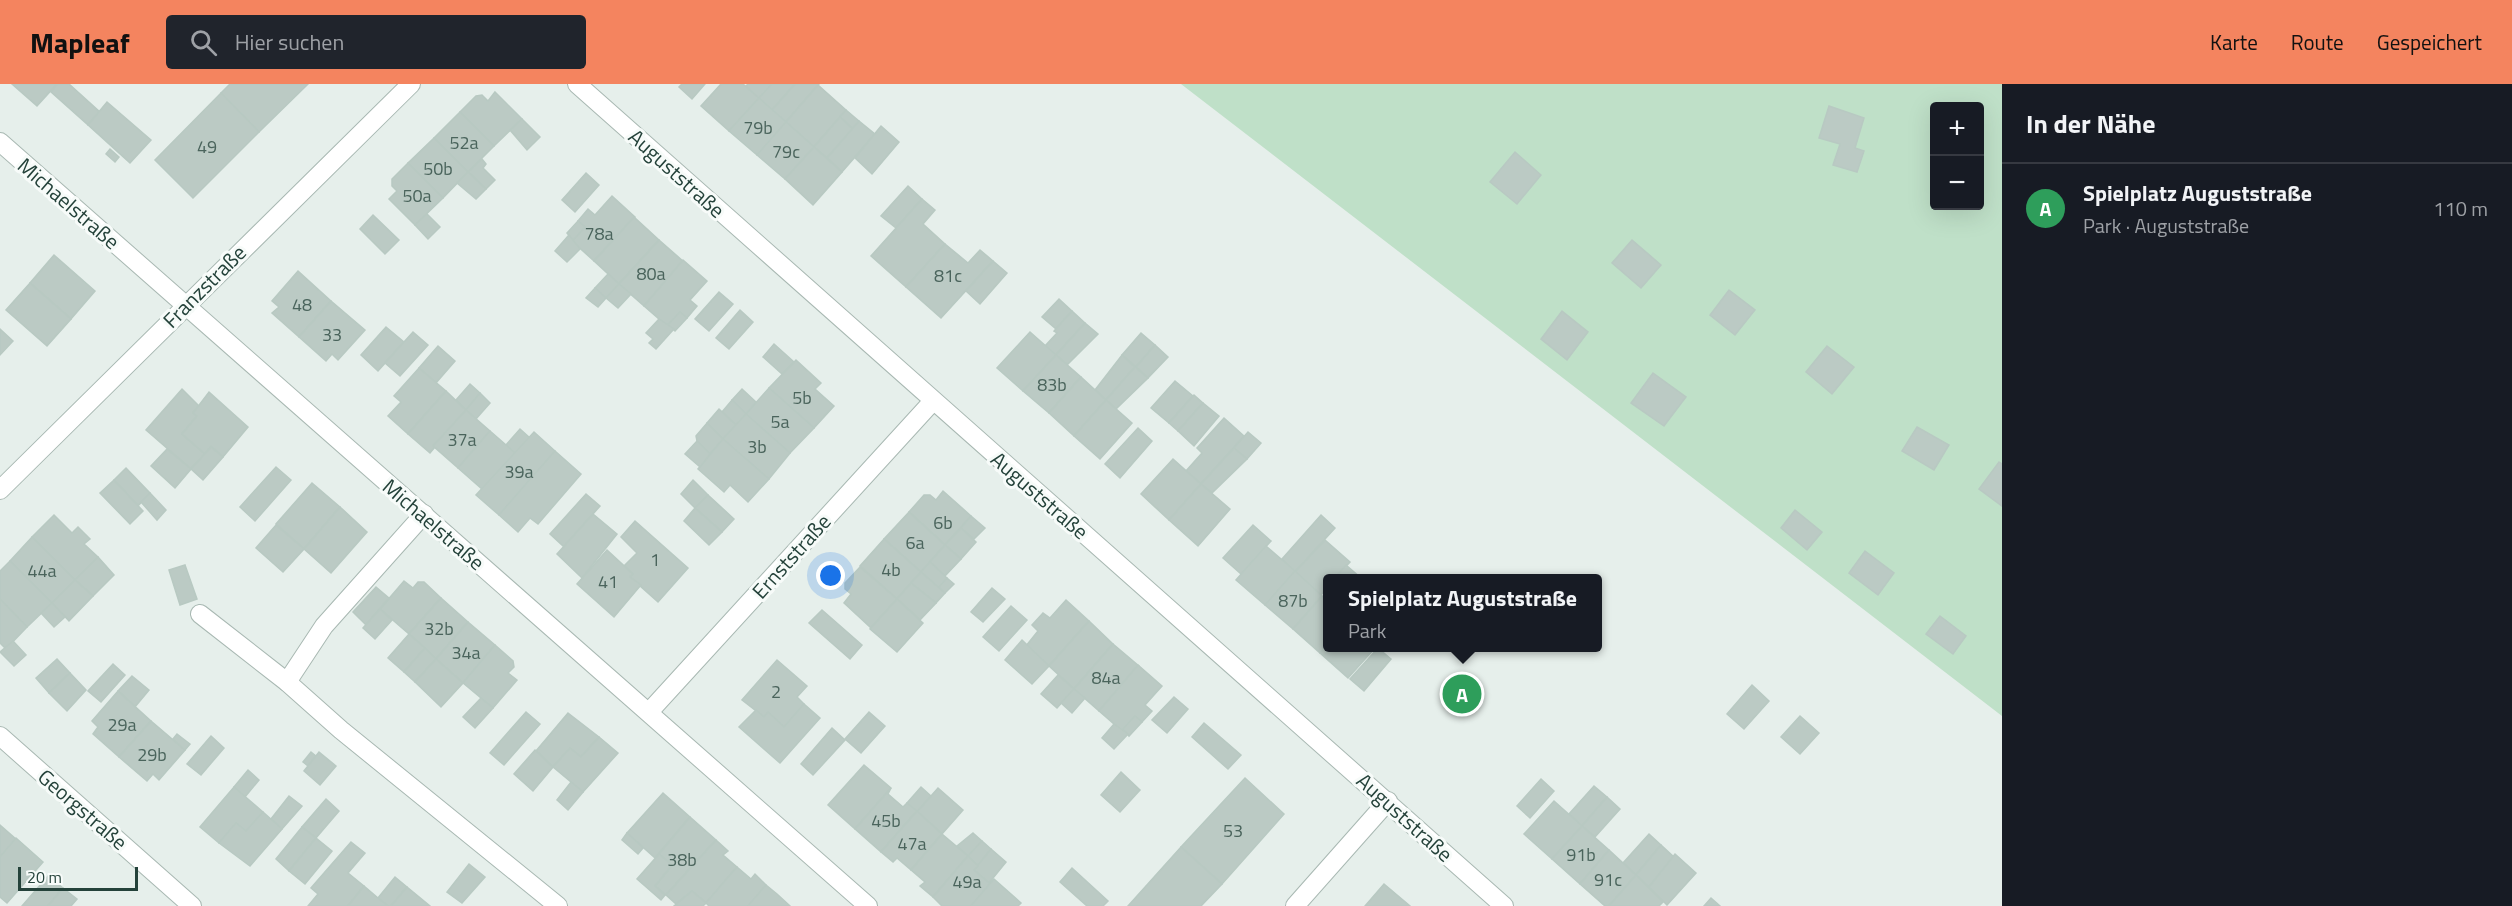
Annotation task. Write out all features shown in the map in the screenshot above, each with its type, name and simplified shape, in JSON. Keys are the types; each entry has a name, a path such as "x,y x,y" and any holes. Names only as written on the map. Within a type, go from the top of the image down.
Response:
{"street":[{"name":"Franzstraße","path":"0,490 411,84"},
{"name":"Auguststraße","path":"577,84 1504,906"},
{"name":"Michaelstraße","path":"0,142 868,906"},
{"name":"Ernststraße","path":"649,712 933,401"},
{"path":"287,682 324,626 424,514"},
{"path":"200,614 287,682 341,730 558,906"},
{"name":"Georgstraße","path":"0,736 192,906"},
{"path":"1295,906 1388,801"}],"green space":[{"path":"1181,84 2002,84 2002,716"}],"building":[{"path":"12,84 57,84 37,106"},
{"path":"57,84 69,84 100,112 88,125 51,92"},
{"path":"230,84 308,84 259,132 221,93"},
{"path":"682,84 705,84 692,99 679,87"},
{"path":"721,84 743,84 759,98 729,131 701,106"},
{"path":"748,84 772,84 759,98 746,86"},
{"path":"772,84 795,84 772,110 759,98"},
{"path":"795,84 819,84 786,122 772,110"},
{"path":"818,85 846,110 814,147 786,122"},
{"path":"495,92 522,119 494,146 460,112 476,96 482,95 488,101"},
{"path":"221,93 259,132 193,198 155,160"},
{"path":"759,98 786,122 757,155 729,131"},
{"path":"107,102 151,140 130,163 88,125"},
{"path":"1829,106 1864,118 1855,148 1864,151 1857,172 1833,165 1840,144 1819,138"},
{"path":"846,110 859,121 853,129 840,117"},
{"path":"460,112 494,146 468,172 434,138"},
{"path":"840,117 853,129 827,158 814,147"},
{"path":"522,119 540,137 527,150 510,130"},
{"path":"859,121 875,134 842,172 827,158"},
{"path":"786,122 814,147 785,179 757,155"},
{"path":"881,126 899,142 872,174 855,158"},
{"path":"434,138 468,172 443,198 408,163"},
{"path":"814,147 842,172 813,205 785,179"},
{"path":"110,149 119,157 115,162 106,154"},
{"path":"1515,152 1541,175 1517,204 1490,182"},
{"path":"482,159 486,164 483,168 495,180 486,189 468,172"},
{"path":"408,163 443,198 415,225 389,199 397,191 392,186 392,179"},
{"path":"468,172 486,189 476,199 457,183"},
{"path":"586,173 599,185 575,212 562,200"},
{"path":"908,186 922,199 896,228 881,216"},
{"path":"612,196 635,217 594,261 572,241 585,227 578,221 588,209 595,215"},
{"path":"922,199 935,210 923,224 945,244 906,287 871,256"},
{"path":"427,214 440,227 428,239 415,225"},
{"path":"373,215 399,240 385,254 360,229"},
{"path":"634,217 659,240 619,284 594,261"},
{"path":"578,221 585,227 573,240 567,233"},
{"path":"569,235 580,249 567,262 555,251"},
{"path":"659,240 684,262 644,306 619,284"},
{"path":"1632,240 1661,265 1641,288 1612,263"},
{"path":"945,244 968,263 980,250 993,261 941,318 906,287"},
{"path":"54,255 95,291 71,319 30,283"},
{"path":"683,260 707,281 690,300 697,306 687,318 680,312 667,326 644,306"},
{"path":"993,261 1007,273 980,304 966,291"},
{"path":"298,271 331,301 299,337 272,313 279,307 272,301"},
{"path":"608,274 619,284 606,298 595,288"},
{"path":"30,283 71,319 47,346 6,310"},
{"path":"619,284 631,294 618,308 606,298"},
{"path":"595,288 606,298 598,307 586,298"},
{"path":"1729,290 1755,310 1735,335 1710,315"},
{"path":"719,292 733,304 709,331 695,319"},
{"path":"1059,299 1072,311 1056,329 1042,317"},
{"path":"331,301 365,330 338,360 332,354 326,361 299,337"},
{"path":"740,310 753,322 729,349 716,338"},
{"path":"1072,311 1085,323 1056,355 1045,346 1057,333 1054,331"},
{"path":"1562,311 1588,332 1567,360 1541,339"},
{"path":"680,312 687,318 675,331 668,325"},
{"path":"659,319 674,329 656,349 649,343 653,339 646,333"},
{"path":"1085,323 1098,334 1067,365 1056,355"},
{"path":"386,327 404,342 378,371 361,355"},
{"path":"0,329 13,341 0,355"},
{"path":"413,332 428,345 400,376 385,363"},
{"path":"1030,332 1056,355 1023,391 997,368"},
{"path":"1141,333 1155,345 1136,367 1122,355"},
{"path":"774,344 794,362 782,374 763,357"},
{"path":"1155,345 1168,357 1148,378 1136,367"},
{"path":"438,346 455,361 436,383 419,368"},
{"path":"1827,346 1854,367 1832,394 1806,372"},
{"path":"1056,355 1081,377 1049,413 1023,391"},
{"path":"1122,355 1135,367 1106,400 1095,390"},
{"path":"796,360 821,383 815,389 834,406 814,428 769,388"},
{"path":"1135,367 1148,378 1116,409 1106,400"},
{"path":"419,368 446,391 408,434 388,416 401,402 394,396"},
{"path":"1653,373 1686,397 1664,426 1631,403"},
{"path":"1081,377 1106,400 1074,436 1049,413"},
{"path":"1175,381 1193,396 1169,423 1151,408"},
{"path":"470,384 480,393 466,410 456,400"},
{"path":"769,388 814,428 790,453 746,414"},
{"path":"182,389 199,406 193,413 197,416 182,434 205,454 191,469 146,430"},
{"path":"742,389 756,402 746,414 732,400"},
{"path":"446,391 466,410 430,453 408,434"},
{"path":"209,392 248,427 223,457 211,446 205,454 182,434 197,416 193,413"},
{"path":"480,393 490,403 476,419 466,410"},
{"path":"1194,395 1203,403 1178,431 1169,423"},
{"path":"732,400 746,414 736,425 722,412"},
{"path":"1106,400 1132,423 1100,459 1074,436"},
{"path":"1203,403 1219,416 1194,446 1178,431"},
{"path":"719,409 736,425 723,439 707,423"},
{"path":"466,410 490,431 458,468 433,446"},
{"path":"746,414 790,453 769,479 723,439"},
{"path":"1224,418 1244,436 1201,484 1186,471 1202,453 1197,448"},
{"path":"707,423 723,439 710,454 697,441 696,436"},
{"path":"1917,427 1949,445 1934,470 1902,451"},
{"path":"1138,428 1152,441 1120,478 1105,464"},
{"path":"520,429 530,438 515,453 506,445"},
{"path":"490,431 515,453 483,490 458,468"},
{"path":"534,432 555,451 499,515 476,495"},
{"path":"1248,432 1261,443 1247,459 1234,448"},
{"path":"723,439 769,479 748,502 730,485 724,492 698,469"},
{"path":"697,441 710,454 700,467 685,454"},
{"path":"211,447 223,457 203,480 191,469"},
{"path":"1234,448 1247,459 1212,493 1201,484"},
{"path":"167,449 191,469 175,488 151,466"},
{"path":"555,451 581,474 538,524 530,518 518,532 499,515"},
{"path":"1173,459 1201,484 1169,520 1141,494"},
{"path":"1999,462 2002,464 2002,506 1979,489"},
{"path":"276,467 291,480 255,521 240,507"},
{"path":"126,468 150,493 138,506 114,480"},
{"path":"114,480 143,511 130,524 100,493"},
{"path":"693,480 708,495 695,508 681,494"},
{"path":"312,483 340,507 304,549 276,524"},
{"path":"1201,484 1230,509 1198,546 1169,520"},
{"path":"943,491 971,516 945,545 909,512 924,495 930,495 936,500"},
{"path":"150,493 166,510 157,520 141,502"},
{"path":"586,494 600,506 564,547 550,534"},
{"path":"708,495 734,519 722,532 695,508"},
{"path":"340,507 367,532 331,573 304,549"},
{"path":"695,508 722,532 709,545 684,521"},
{"path":"1795,510 1822,532 1807,550 1781,528"},
{"path":"909,512 945,545 921,572 884,539"},
{"path":"593,514 617,534 582,578 557,554"},
{"path":"54,515 72,533 78,527 90,539 84,544 98,557 75,580 32,537"},
{"path":"1321,515 1335,528 1295,572 1282,559"},
{"path":"971,516 985,528 974,539 961,528"},
{"path":"635,521 688,568 658,602 630,577 633,574 624,566 637,553 621,537"},
{"path":"276,525 304,549 283,572 256,548"},
{"path":"1253,525 1271,541 1241,574 1223,558"},
{"path":"961,528 976,542 961,559 945,545"},
{"path":"32,537 75,580 52,603 10,561"},
{"path":"884,539 921,572 897,599 860,566"},
{"path":"1325,540 1350,562 1339,574 1323,574 1321,595 1295,572"},
{"path":"945,545 961,559 945,576 930,562"},
{"path":"1266,546 1295,571 1265,605 1236,580"},
{"path":"607,550 633,574 630,577 641,585 614,617 577,584"},
{"path":"1865,551 1894,573 1878,595 1849,573"},
{"path":"98,557 114,575 93,596 75,580"},
{"path":"10,561 52,603 27,627 0,599 0,571"},
{"path":"930,562 947,578 939,588 921,572"},
{"path":"185,565 197,599 180,605 169,570"},
{"path":"1346,565 1356,574 1338,574"},
{"path":"860,567 897,599 871,628 844,603 851,594 845,589 845,583"},
{"path":"1295,571 1322,596 1293,629 1265,605"},
{"path":"921,572 945,593 936,603 911,583"},
{"path":"947,578 954,584 945,593 939,587"},
{"path":"75,580 93,596 69,621 52,603"},
{"path":"404,581 413,588 418,582 424,582 441,598 409,634 380,609"},
{"path":"911,583 936,603 920,620 897,599"},
{"path":"376,587 389,598 366,625 353,612"},
{"path":"992,588 1005,599 983,622 971,612"},
{"path":"1323,597 1323,650 1320,653 1293,629"},
{"path":"441,598 468,622 436,659 409,634"},
{"path":"0,599 27,627 6,649 0,643"},
{"path":"897,599 923,623 897,652 870,629"},
{"path":"1066,600 1089,621 1049,666 1026,646 1038,631 1032,625 1043,613 1050,618"},
{"path":"52,603 65,617 54,627 41,613"},
{"path":"1011,606 1027,620 999,651 983,637"},
{"path":"380,609 392,620 375,639 363,628"},
{"path":"822,610 862,645 850,659 809,623"},
{"path":"1940,616 1966,636 1953,654 1926,634"},
{"path":"1089,621 1113,644 1074,689 1049,666"},
{"path":"468,622 495,645 463,683 436,659"},
{"path":"409,634 425,648 404,672 388,658"},
{"path":"1022,640 1049,666 1032,684 1005,660"},
{"path":"13,641 26,655 14,666 0,652"},
{"path":"1113,644 1139,666 1099,711 1074,689"},
{"path":"495,645 513,661 514,667 508,673 517,680 493,708 463,683"},
{"path":"425,648 436,659 415,682 404,672"},
{"path":"1323,650 1323,652 1371,652 1348,678 1320,653"},
{"path":"1374,652 1383,652 1391,659 1364,691 1350,679"},
{"path":"57,659 70,673 49,693 36,678"},
{"path":"436,659 463,683 441,707 415,682"},
{"path":"777,660 807,686 797,697 804,704 784,727 768,712 764,717 742,700"},
{"path":"113,664 125,675 101,702 88,691"},
{"path":"1138,665 1162,686 1145,705 1152,711 1142,722 1135,716 1122,731 1099,711"},
{"path":"70,673 86,690 67,711 49,693"},
{"path":"1058,675 1074,689 1057,708 1041,694"},
{"path":"132,676 149,690 135,707 118,691"},
{"path":"1752,685 1769,701 1744,729 1727,714"},
{"path":"1074,689 1085,698 1072,713 1061,703"},
{"path":"118,691 151,721 119,757 93,734 98,727 92,721"},
{"path":"1174,697 1188,709 1167,733 1152,720"},
{"path":"481,698 493,708 475,728 463,717"},
{"path":"804,704 820,718 780,763 739,727 756,710 764,717 768,712 784,727"},
{"path":"526,712 540,724 504,765 490,753"},
{"path":"869,712 885,726 861,753 845,739"},
{"path":"568,713 599,737 581,757 570,748 553,767 536,751"},
{"path":"1135,716 1142,722 1129,736 1123,729"},
{"path":"1800,716 1819,733 1800,754 1781,737"},
{"path":"151,721 185,750 159,780 153,774 147,781 119,757"},
{"path":"1204,723 1241,755 1228,769 1192,737"},
{"path":"1114,724 1128,734 1114,749 1102,738"},
{"path":"832,728 845,740 813,775 801,764"},
{"path":"177,734 190,744 185,750 173,739"},
{"path":"211,736 224,748 201,775 187,764"},
{"path":"599,737 618,753 583,792 553,767 570,748 581,757"},
{"path":"535,750 553,767 533,791 514,774"},
{"path":"311,752 316,756 308,766 303,762"},
{"path":"319,752 336,766 320,785 304,771"},
{"path":"864,765 891,788 855,829 828,805"},
{"path":"248,770 259,780 245,797 234,787"},
{"path":"1121,772 1140,790 1120,812 1101,795"},
{"path":"1245,778 1284,814 1222,884 1181,847"},
{"path":"1541,779 1554,791 1530,818 1517,806"},
{"path":"571,782 583,792 568,810 557,800"},
{"path":"1594,786 1607,797 1582,826 1569,814"},
{"path":"234,787 263,812 246,831 236,823 219,843 200,827"},
{"path":"921,787 931,796 917,812 907,803"},
{"path":"891,788 888,794 903,807 907,803 917,811 881,852 855,829"},
{"path":"938,788 963,810 942,834 917,812"},
{"path":"663,793 690,817 655,858 627,833"},
{"path":"289,796 302,806 282,829 271,819"},
{"path":"1607,797 1620,809 1595,837 1582,826"},
{"path":"326,799 339,811 316,838 302,827"},
{"path":"1554,801 1582,826 1552,859 1524,834"},
{"path":"917,811 942,834 911,870 897,858 893,862 881,852"},
{"path":"263,812 282,829 250,866 219,843 236,823 246,831"},
{"path":"690,817 716,840 666,895 655,886 672,865 659,854"},
{"path":"0,825 16,839 0,857"},
{"path":"1582,826 1609,850 1580,884 1552,859"},
{"path":"302,827 316,838 289,871 276,859"},
{"path":"627,833 643,848 638,854 622,840"},
{"path":"973,833 982,841 968,856 957,846"},
{"path":"942,834 968,856 933,897 920,886 925,882 911,870"},
{"path":"1649,834 1661,845 1636,875 1623,863"},
{"path":"16,838 43,862 7,903 0,897 0,857"},
{"path":"316,838 332,851 305,884 289,871"},
{"path":"716,840 728,851 723,855 737,867 706,903 692,891 676,904 666,895"},
{"path":"982,841 991,849 978,866 968,856"},
{"path":"351,842 365,853 348,873 364,886 348,906 308,906 318,894 311,888"},
{"path":"1661,845 1674,857 1649,887 1636,875"},
{"path":"1181,847 1222,884 1201,906 1128,906"},
{"path":"991,849 1006,862 989,883 974,870"},
{"path":"1609,850 1636,875 1609,906 1605,906 1580,884"},
{"path":"659,854 672,865 655,886 665,895 661,900 637,879"},
{"path":"1675,854 1696,873 1667,905 1649,887"},
{"path":"968,856 978,866 974,870 989,883 994,879 971,906 942,906 933,897"},
{"path":"469,864 485,877 462,903 447,892"},
{"path":"737,867 751,879 755,874 766,885 748,906 709,906 706,903"},
{"path":"1072,868 1108,901 1103,906 1087,906 1060,882"},
{"path":"1636,875 1663,902 1659,906 1609,906"},
{"path":"48,876 63,888 48,906 22,906"},
{"path":"395,877 407,887 391,906 388,906 378,898"},
{"path":"994,879 1021,903 1018,906 971,906"},
{"path":"1384,884 1410,906 1365,906"},
{"path":"766,885 777,894 790,906 748,906"},
{"path":"364,886 378,898 388,906 348,906"},
{"path":"407,887 430,906 391,906"},
{"path":"63,888 77,899 71,906 48,906"},
{"path":"692,891 706,903 703,906 674,906"},
{"path":"1711,898 1720,906 1704,906"}],"place":[{"name":"Spielplatz Auguststraße","path":"1462,694"}]}
